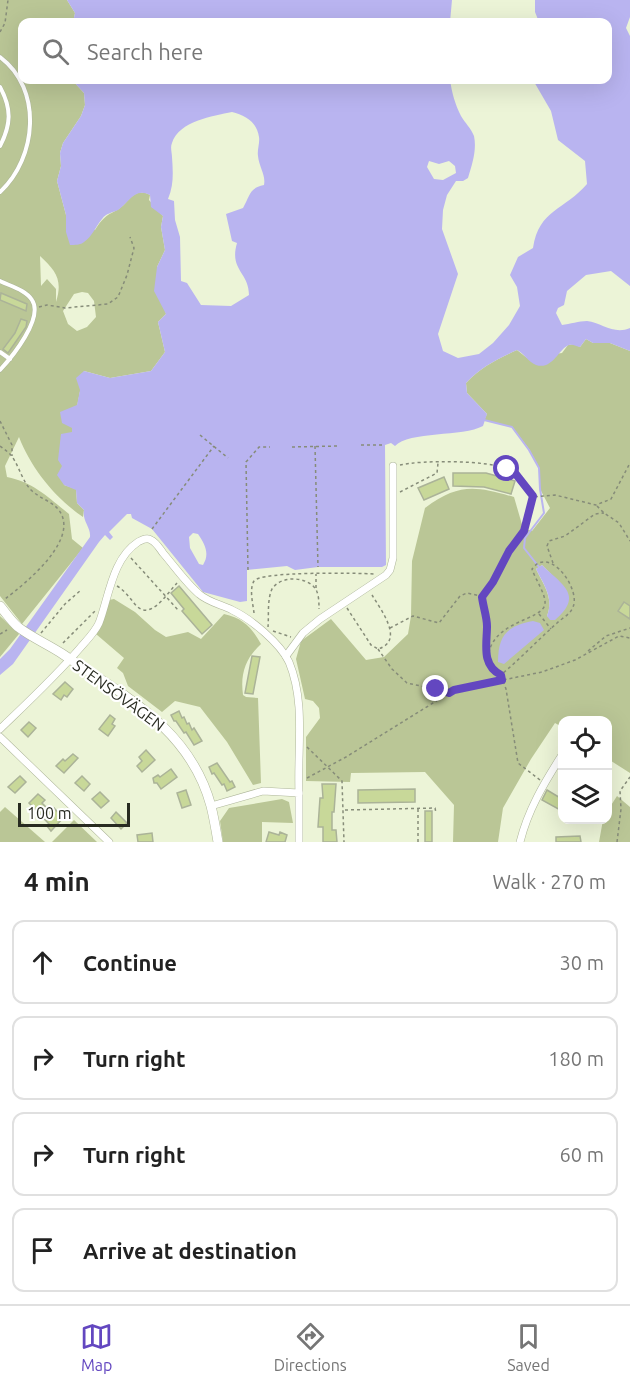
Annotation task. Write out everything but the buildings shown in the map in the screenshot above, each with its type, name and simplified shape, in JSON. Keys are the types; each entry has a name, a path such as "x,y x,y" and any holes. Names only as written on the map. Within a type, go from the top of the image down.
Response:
{"street":[{"path":"286,656 298,639 320,619 390,570 393,558 393,466"},
{"path":"0,729 70,660 95,630 105,606 110,585 127,553 137,543 146,539 151,540 199,594 236,612 263,631 286,656 296,685 300,715 299,842"},
{"name":"STENSÖVÄGEN","path":"0,604 17,626 111,685 161,723 187,754 198,773 211,806 217,842"},
{"path":"0,737 110,842"},
{"path":"520,842 525,820 558,761"},
{"path":"211,806 263,791 298,793"}],"lane":[{"path":"0,57 13,70 18,79"},
{"path":"0,192 19,168 30,134 30,113 21,84"},
{"path":"0,87 10,113 10,124 0,146"},
{"path":"0,281 26,294 31,298 35,307 31,325 10,359 0,370"},
{"path":"0,352 10,359"}],"path":[{"path":"0,32 5,23 8,0"},
{"path":"35,307 47,305 65,308 108,304 118,297 134,248 130,237"},
{"path":"0,421 12,445 12,456"},
{"path":"200,435 228,458"},
{"path":"362,445 385,445"},
{"path":"0,446 12,456 32,491 57,508 63,518 65,528 63,536 36,572 0,604"},
{"path":"152,529 214,446"},
{"path":"315,446 318,567"},
{"path":"292,447 339,446"},
{"path":"248,570 246,462 258,447 270,447"},
{"path":"393,466 438,463 485,464 515,473 533,496"},
{"path":"393,493 403,492 437,473 438,463"},
{"path":"596,505 611,499 630,464"},
{"path":"533,496 555,495 596,505 603,513 619,523 630,542"},
{"path":"533,496 524,531 509,551 493,582 482,597 487,624 488,660 490,667 501,675 507,689 518,763 544,783"},
{"path":"554,566 548,546 549,541 566,536 595,514 603,513"},
{"path":"127,553 179,611"},
{"path":"488,660 489,651 495,639 504,630 518,621 539,614 544,608 545,601 532,569 539,563 548,562 565,575 572,586 575,597 574,607 567,616 501,675"},
{"path":"254,619 252,587 257,578 282,574 381,574 383,577"},
{"path":"316,574 320,619"},
{"path":"110,585 122,589 138,609 144,612 151,610 183,577"},
{"path":"298,639 268,630 270,593 277,583 290,579 303,581 316,589"},
{"path":"367,587 389,628 389,642 386,647 378,649"},
{"path":"37,639 65,604 81,590"},
{"path":"389,628 413,616 439,623 460,596 467,593 482,597"},
{"path":"343,603 371,645 378,649 392,669 407,683 449,693"},
{"path":"57,650 96,610"},
{"path":"539,614 551,629"},
{"path":"583,656 606,636 630,628"},
{"path":"298,783 373,741 454,690 542,672 583,656 619,636 630,638"},
{"path":"299,740 342,781 344,842"},
{"path":"617,842 621,809 620,791 630,777"},
{"path":"418,808 418,842"},
{"path":"344,810 435,808 436,813"}],"green space":[{"path":"0,0 67,0 75,13 74,18 18,18 18,84 76,84 84,93 85,105 81,116 63,143 60,153 61,166 57,181 66,215 66,232 95,230 104,218 139,193 150,195 149,200 163,216 161,227 165,250 157,267 166,314 158,322 165,352 151,371 110,378 84,371 72,432 62,466 64,485 76,489 77,503 84,510 83,517 45,482 30,460 19,437 5,466 7,477 33,487 69,514 72,539 83,548 22,624 0,596","holes":["40,256 57,276 59,288 56,302 56,289 47,279 41,286","88,293 94,301 96,317 87,327 77,331 68,324 63,311 74,294"]},
{"path":"586,339 593,343 610,343 630,351 630,773 612,762 612,716 558,716 558,725 555,723 531,759 503,808 498,842 453,842 454,805 425,772 351,773 350,782 306,781 306,737 320,718 319,708 313,701 305,699 296,659 301,641 331,619 366,660 384,657 408,634 411,616 412,561 425,508 448,494 478,489 514,497 523,528 532,531 550,508 540,489 539,468 529,449 512,427 484,420 487,414 467,393 466,383 477,372 517,350 527,358 562,353 568,345 574,344 580,347","holes":["542,565 551,574 555,620 547,616 549,598 536,569"]},
{"path":"114,599 135,612 166,637 188,632 201,639 224,614 242,621 254,633 261,644 245,666 242,687 243,695 258,698 261,783 253,785 227,742 200,707 175,701 162,712 128,686 123,673 117,668 124,658 96,634 105,616 109,600"},
{"path":"0,616 19,634 0,657"},
{"path":"617,796 630,807 630,842 599,842 602,824 612,824 612,804"},
{"path":"282,799 289,802 293,823 262,822 262,842 223,842 220,821 229,808"},
{"path":"5,807 45,842 0,842 0,812"},
{"path":"74,820 97,842 52,842"}],"shaded area":[{"path":"67,0 452,0 450,18 74,18 75,13"},
{"path":"535,0 630,0 630,17 626,28 630,36 630,286 611,271 586,275 567,291 564,305 558,308 556,313 562,325 587,321 619,330 630,328 630,351 610,343 593,343 586,339 580,347 567,346 550,363 542,366 533,364 517,350 477,372 466,383 467,393 487,414 483,426 463,432 412,438 395,446 391,443 385,445 386,565 382,567 318,567 295,570 287,566 247,570 247,601 240,602 203,592 152,529 132,518 131,514 127,514 109,532 113,537 110,540 105,535 99,542 13,664 0,675 0,659 10,649 90,537 84,510 77,503 76,490 64,485 57,475 62,466 58,460 61,434 72,432 72,428 62,423 60,412 77,405 80,390 76,378 84,371 110,378 151,371 165,352 158,322 166,314 154,291 157,267 165,250 161,227 163,216 151,207 150,195 136,194 118,210 107,214 87,240 81,244 70,245 66,232 66,215 57,181 63,143 81,116 85,105 84,93 76,84 451,84 457,107 473,133 475,141 474,157 468,178 456,181 447,195 443,210 442,229 458,274 438,334 443,351 458,358 479,354 493,343 509,325 520,306 517,287 510,275 518,257 533,248 536,235 547,217 579,193 587,184 585,161 558,140 551,111 535,84 612,84 612,18 537,18","holes":["232,112 250,120 256,127 259,139 258,156 264,178 264,185 253,190 243,208 226,214 232,241 237,243 235,252 237,265 246,281 249,295 231,306 201,305 187,283 181,281 180,237 175,220 174,201 168,199 173,178 171,146 176,136 189,125","429,161 439,164 449,161 455,166 456,173 443,180 434,179 427,167","193,533 198,534 206,549 203,565 199,564 190,548 189,537"]},
{"path":"542,565 562,584 569,597 564,611 555,620 550,620 547,616 549,597 536,569"},
{"path":"533,621 540,623 544,630 504,664 498,662 500,644 506,633 517,626"}],"waterway":[{"path":"484,420 512,427 539,468 544,513 525,538 524,548 539,567"}],"route":[{"path":"436,689 449,693 502,680 501,675 490,667 486,657 487,624 482,597 493,582 509,551 524,531 533,496 515,473 507,469"}]}
